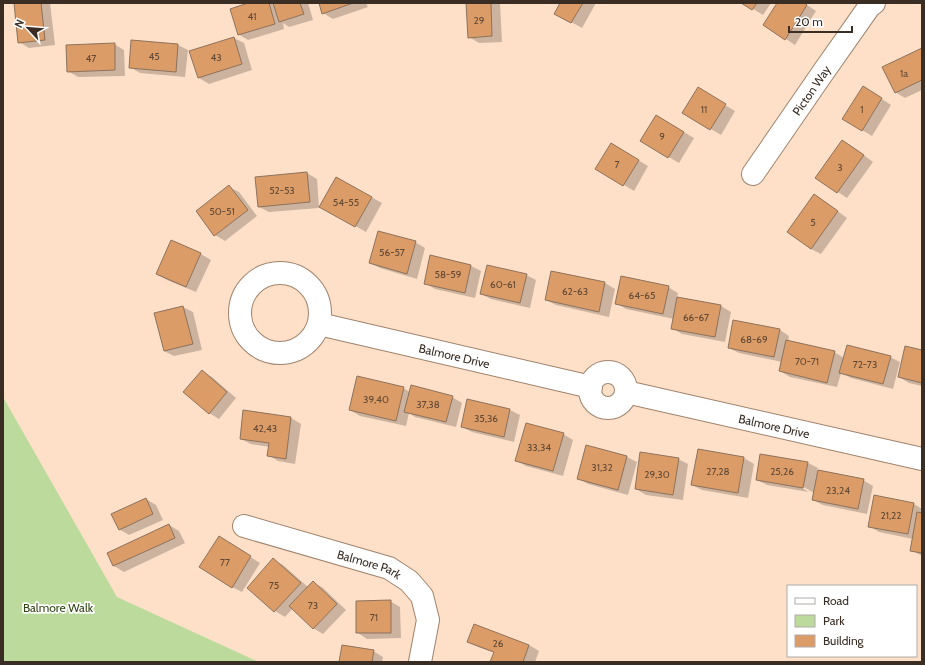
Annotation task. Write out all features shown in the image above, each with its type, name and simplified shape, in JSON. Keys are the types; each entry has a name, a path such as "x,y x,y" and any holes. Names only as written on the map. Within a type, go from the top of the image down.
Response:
{"street":[{"name":"Picton Way","path":"753,174 869,4"},
{"name":"Balmore Drive","path":"319,324 591,387 597,376 602,373 614,373 620,376 624,381 626,392 922,458"},
{"name":"Balmore Park","path":"244,526 389,568 409,581 422,596 428,620 420,662"}],"green space":[{"name":"Balmore Walk","path":"3,397 117,597 259,662 3,662"}],"building":[{"path":"14,3 41,3 45,40 18,43"},
{"path":"248,3 269,3 275,24 238,35 230,9"},
{"path":"273,3 300,3 304,14 279,22"},
{"path":"319,3 353,3 322,14"},
{"path":"466,3 491,3 492,36 468,38"},
{"path":"560,3 583,3 571,23 554,14"},
{"path":"741,3 757,3 752,10"},
{"path":"777,3 804,3 807,5 785,40 763,25"},
{"path":"234,37 242,64 198,78 189,51"},
{"path":"131,40 178,44 176,72 129,68"},
{"path":"115,43 115,70 67,72 66,45"},
{"path":"922,48 922,80 895,93 882,67"},
{"path":"863,86 882,98 862,131 842,119"},
{"path":"698,87 726,104 710,130 682,113"},
{"path":"656,115 684,132 668,158 640,141"},
{"path":"842,140 864,155 837,193 815,178"},
{"path":"611,143 639,160 623,186 595,169"},
{"path":"307,172 310,202 258,207 255,177"},
{"path":"336,177 372,197 355,227 319,207"},
{"path":"229,185 248,210 214,236 196,211"},
{"path":"814,194 838,211 811,249 787,232"},
{"path":"378,231 416,241 407,274 369,263"},
{"path":"171,240 201,253 186,287 156,274"},
{"path":"430,255 471,265 465,293 424,284"},
{"path":"487,265 527,274 520,303 480,294"},
{"path":"551,271 605,282 599,312 545,300"},
{"path":"621,276 669,286 663,314 615,304"},
{"path":"677,297 721,305 715,337 671,329"},
{"path":"183,306 193,344 164,351 154,313"},
{"path":"733,320 780,329 774,357 728,348"},
{"path":"786,340 835,351 827,383 779,371"},
{"path":"847,345 891,356 883,384 839,373"},
{"path":"905,346 922,350 922,383 898,377"},
{"path":"202,370 227,392 209,414 183,392"},
{"path":"357,376 404,387 396,421 349,410"},
{"path":"411,385 453,396 446,422 404,412"},
{"path":"467,399 510,409 504,437 461,427"},
{"path":"243,410 291,417 286,459 267,456 269,443 240,439"},
{"path":"526,423 564,433 553,471 515,461"},
{"path":"586,445 627,456 618,490 577,479"},
{"path":"698,449 744,457 738,493 691,485"},
{"path":"640,452 679,458 673,495 635,489"},
{"path":"760,454 808,462 803,488 756,480"},
{"path":"818,470 864,479 858,509 812,500"},
{"path":"874,495 914,503 908,534 868,527"},
{"path":"146,498 153,514 119,530 111,514"},
{"path":"917,512 922,513 922,553 910,551"},
{"path":"169,524 175,538 113,566 107,553"},
{"path":"219,536 251,556 232,588 199,567"},
{"path":"273,558 301,583 274,612 247,588"},
{"path":"313,581 337,604 313,629 289,606"},
{"path":"391,600 391,633 356,633 356,601"},
{"path":"474,624 529,645 523,662 490,662 494,652 467,642"},
{"path":"342,645 374,650 372,662 339,662"}]}
